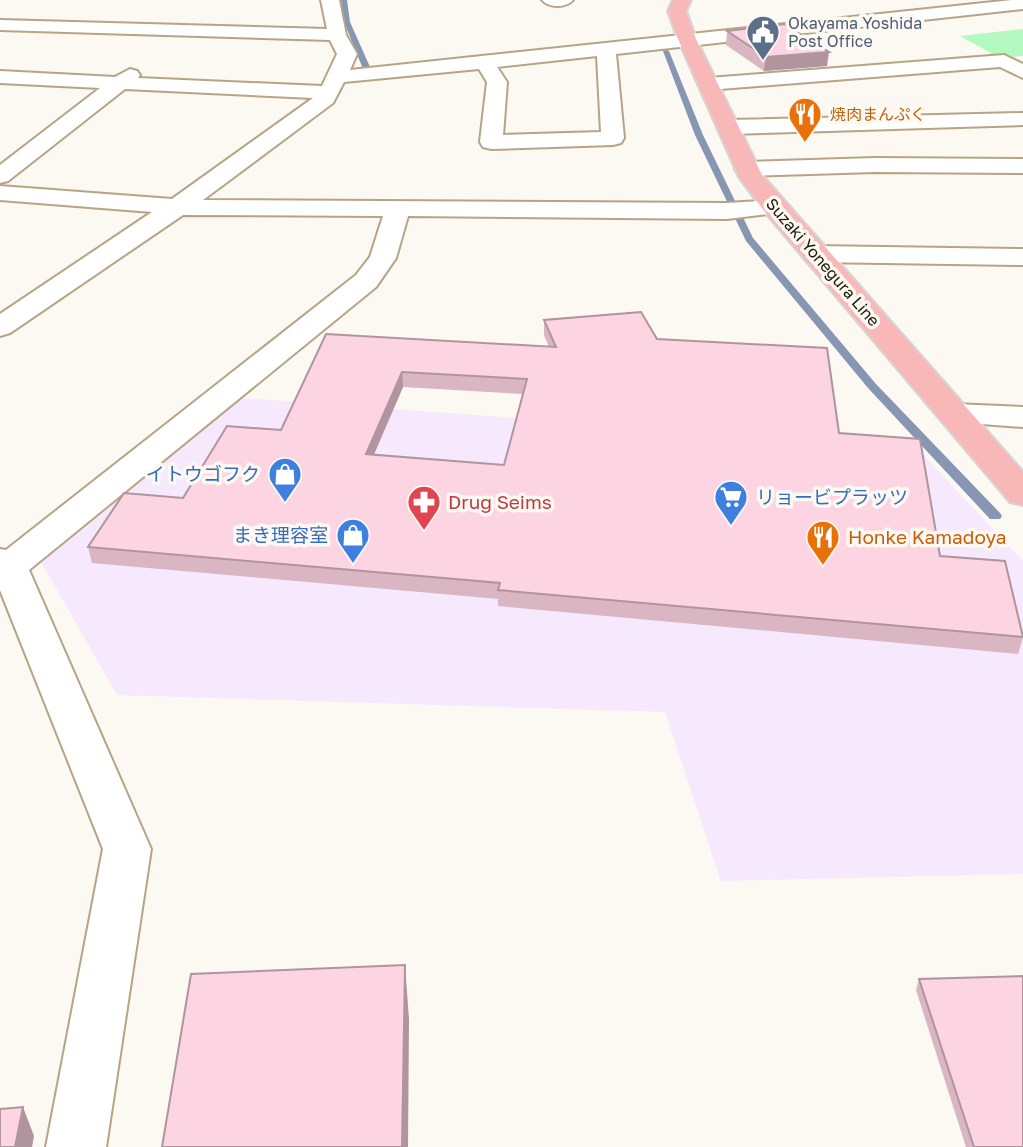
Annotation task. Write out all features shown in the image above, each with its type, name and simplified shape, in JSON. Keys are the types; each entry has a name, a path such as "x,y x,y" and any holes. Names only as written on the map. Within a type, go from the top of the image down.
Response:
{"main road":[{"name":"Suzaki Yonegura Line","path":"682,0 677,11 674,40 708,84 747,169 774,207 1023,494"}],"street":[{"path":"0,327 177,207 326,99 347,54 337,35 330,0"},
{"path":"551,0 564,0"},
{"path":"0,77 120,82 335,84 484,62 1023,4"},
{"path":"120,29 122,9"},
{"path":"0,25 337,35"},
{"path":"0,176 187,30"},
{"path":"484,62 497,82 491,142 613,138 606,49"},
{"path":"708,84 1004,61 1023,72"},
{"path":"729,127 1023,119"},
{"path":"747,169 875,164 1023,166"},
{"path":"0,192 177,207 734,211 774,207"},
{"path":"76,1147 127,849 4,563 366,281 383,258 398,209"},
{"path":"815,254 1023,257"},
{"path":"954,414 1023,416"}],"shaded area":[{"path":"243,398 916,447 1023,561 1023,874 721,881 665,712 117,695 40,560"}],"green space":[{"path":"1023,29 1023,56 1000,58 960,36"}],"building":[{"path":"784,24 829,52 766,57 727,31"},
{"path":"641,312 657,339 827,348 839,433 920,439 940,556 1005,561 1023,637 498,590 500,583 88,547 124,493 183,498 227,426 281,430 326,334 556,347 544,320","holes":["402,372 527,379 504,465 366,454"]},
{"path":"405,965 402,1147 162,1147 191,974"},
{"path":"1023,976 1023,1147 974,1147 919,979"},
{"path":"23,1107 15,1147 0,1147 0,1109"}],"waterway":[{"path":"344,0 347,22 367,69 383,68"},
{"path":"666,51 699,135 749,239 872,386 995,516"}],"place":[{"name":"Okayama Yoshida Post Office","path":"763,62"},
{"name":"焼肉まんぷく","path":"805,144"},
{"name":"イトウゴフク","path":"285,504"},
{"name":"リョービプラッツ","path":"731,527"},
{"name":"Drug Seims","path":"424,532"},
{"name":"まき理容室","path":"353,565"},
{"name":"Honke Kamadoya","path":"823,567"}]}
